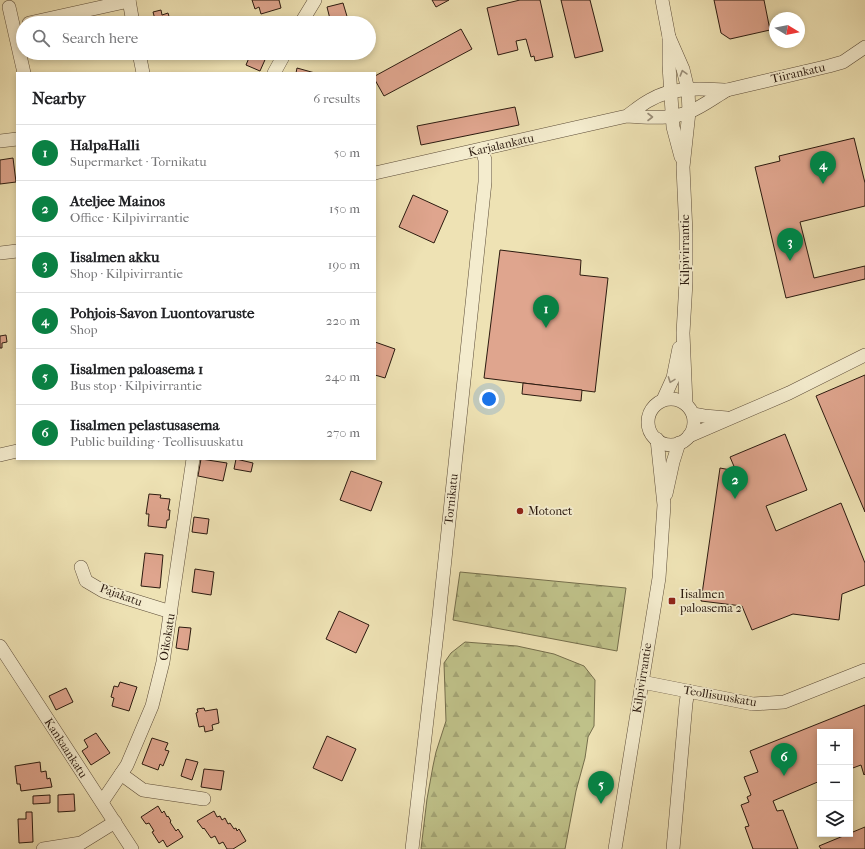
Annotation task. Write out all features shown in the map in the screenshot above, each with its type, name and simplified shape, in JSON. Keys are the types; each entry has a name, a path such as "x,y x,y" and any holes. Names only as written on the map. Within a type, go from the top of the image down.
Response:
{"street":[{"path":"305,16 315,0"},
{"name":"Kilpivirrantie","path":"662,0 669,37 669,65 673,127 683,167"},
{"path":"60,16 129,1 132,16"},
{"path":"9,8 16,21"},
{"name":"Kilpivirrantie","path":"669,37 682,69 688,90 689,112 683,167 686,247 686,282 683,333 690,409"},
{"name":"Tiirankatu","path":"688,90 727,90 836,64 843,62 865,47"},
{"path":"22,60 24,72"},
{"path":"140,60 143,72"},
{"path":"275,72 281,60"},
{"name":"Karjalankatu","path":"627,116 651,99 671,92 688,90"},
{"name":"Tiirankatu","path":"672,116 689,112 727,90"},
{"name":"Karjalankatu","path":"376,174 627,116 672,116"},
{"path":"0,141 16,139"},
{"name":"Tornikatu","path":"412,849 438,625 484,189 485,160 482,149"},
{"path":"0,253 16,251"},
{"name":"Kilpivirrantie","path":"664,400 673,378 683,333"},
{"path":"731,418 704,416 690,409 676,399 664,400 654,407 649,418 650,430 656,439 667,444 684,440 789,393 865,355"},
{"path":"684,440 694,426 690,409"},
{"name":"Kilpivirrantie","path":"656,439 664,505"},
{"name":"Kilpivirrantie","path":"615,849 659,578 664,505 673,462 684,440"},
{"path":"0,455 16,451"},
{"name":"Oikokatu","path":"102,802 127,765 152,706 163,662 193,460"},
{"name":"Pajakatu","path":"81,567 86,581 103,591 171,612"},
{"name":"Kankaankatu","path":"0,646 132,849"},
{"name":"Teollisuuskatu","path":"642,682 753,704 784,702 865,670"},
{"path":"673,849 688,691"},
{"path":"121,774 143,790 204,799"},
{"path":"43,849 81,844 115,822"}],"green space":[{"path":"460,572 626,588 617,651 453,620"},
{"path":"465,642 517,646 554,654 584,666 595,680 594,726 588,737 585,758 576,791 565,849 421,849 427,799 433,766 446,721 444,663 451,653"}],"building":[{"path":"252,0 279,0 281,8 261,14 259,7 255,9"},
{"path":"432,0 449,0 436,7"},
{"path":"520,0 540,0 553,57 535,61 534,56 531,57 526,39 516,41 518,50 498,55 487,8"},
{"path":"561,0 590,0 603,51 575,58"},
{"path":"714,0 764,0 769,30 730,39 721,33"},
{"path":"343,3 347,16 329,16 327,7"},
{"path":"161,10 162,15 168,13 169,16 154,16 153,12"},
{"path":"461,29 472,49 384,96 376,82 376,75"},
{"path":"248,60 265,60 260,71 246,65"},
{"path":"297,68 311,72 296,72"},
{"path":"515,107 519,125 421,145 417,126"},
{"path":"854,138 865,183 865,206 800,222 814,278 865,266 865,279 786,298 755,167 780,161 779,156"},
{"path":"13,158 16,182 0,184 0,160"},
{"path":"413,195 448,211 434,243 399,227"},
{"path":"500,250 581,260 580,275 608,278 595,392 484,378"},
{"path":"6,335 7,342 2,343 2,348 0,348 0,336"},
{"path":"376,342 395,349 385,378 376,375"},
{"path":"865,375 865,512 816,396"},
{"path":"523,383 582,390 581,401 522,394"},
{"path":"785,434 807,490 766,506 776,531 841,503 865,563 865,585 842,594 839,620 793,614 752,630 742,606 701,601 720,468 736,471 730,457"},
{"path":"201,460 227,463 223,481 198,476"},
{"path":"236,460 253,463 251,472 234,469"},
{"path":"351,471 382,482 371,511 340,500"},
{"path":"149,494 161,495 160,498 170,499 168,510 170,510 169,520 167,520 166,528 148,526 149,514 146,514"},
{"path":"194,517 209,519 207,534 192,532"},
{"path":"145,553 163,555 160,588 141,586"},
{"path":"195,569 214,572 211,595 192,592"},
{"path":"339,611 369,625 356,653 326,639"},
{"path":"179,627 191,628 188,650 176,648"},
{"path":"120,682 137,687 129,711 112,706 114,698 111,697 114,686 118,687"},
{"path":"66,688 73,702 56,710 49,696"},
{"path":"865,705 865,774 864,775 861,765 853,768 853,729 817,729 817,782 773,801 777,811 783,810 798,849 753,849 745,827 749,826 741,805 749,802 747,797 751,795 744,777 758,772 750,751"},
{"path":"204,708 205,711 217,709 219,723 212,725 213,730 205,732 204,726 199,727 196,713 198,712 197,709"},
{"path":"96,733 110,753 91,765 82,751 88,747 84,740"},
{"path":"327,736 356,749 342,781 313,768"},
{"path":"152,738 168,743 165,750 169,751 163,766 160,764 158,770 142,764"},
{"path":"186,759 198,762 192,780 181,776"},
{"path":"40,762 41,772 46,771 47,779 50,778 52,787 21,791 20,784 17,784 15,766"},
{"path":"204,769 224,771 221,790 201,787"},
{"path":"74,794 75,811 58,812 58,795"},
{"path":"50,795 50,803 33,804 33,796"},
{"path":"158,806 162,813 164,811 167,817 168,816 176,831 178,829 183,837 167,847 163,840 159,843 152,832 154,831 149,823 146,824 141,817"},
{"path":"214,811 217,817 220,816 222,820 225,818 228,824 230,823 234,829 236,828 237,831 239,829 246,841 233,849 227,849 223,842 219,844 215,836 211,838 197,821"},
{"path":"26,812 32,812 33,842 19,843 18,819 26,819"},
{"path":"865,827 865,849 821,849 819,846 841,837 853,837 853,832"}],"place":[{"name":"Pohjois-Savon Luontovaruste","path":"823,184"},
{"name":"Iisalmen akku","path":"790,261"},
{"name":"HalpaHalli","path":"546,328"},
{"name":"Ateljee Mainos","path":"735,499"},
{"name":"Motonet","path":"520,511"},
{"name":"Iisalmen paloasema 2","path":"672,601"},
{"name":"Iisalmen pelastusasema","path":"784,776"},
{"name":"Iisalmen paloasema 1","path":"601,804"}]}
